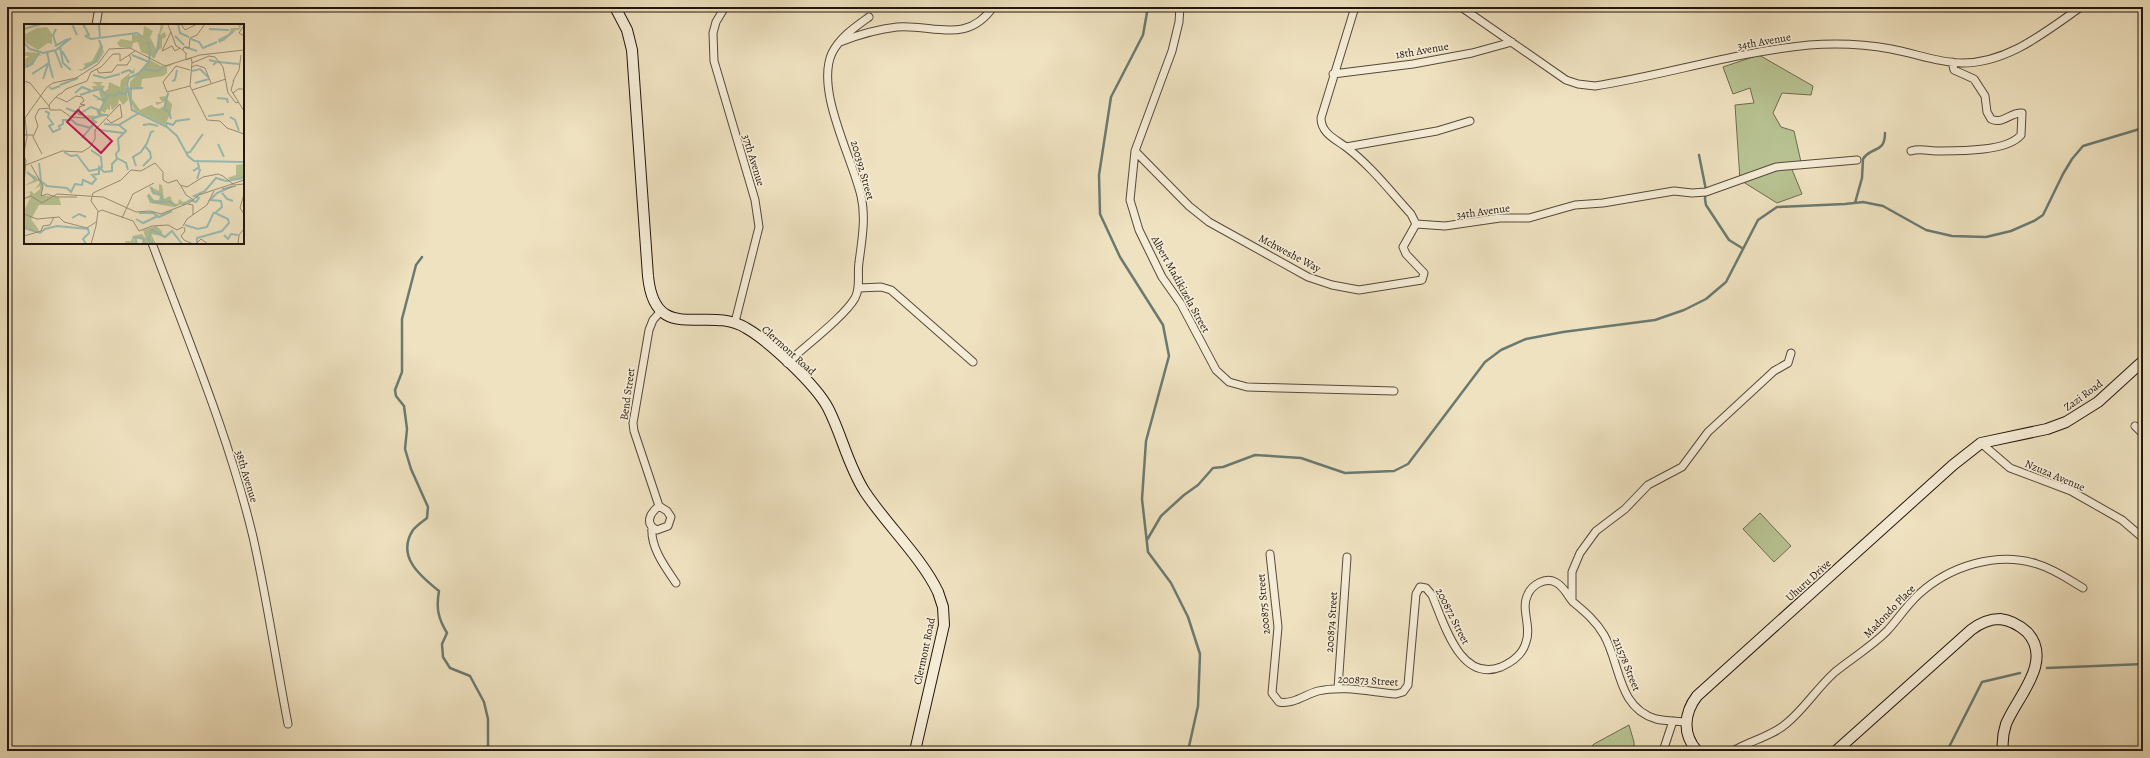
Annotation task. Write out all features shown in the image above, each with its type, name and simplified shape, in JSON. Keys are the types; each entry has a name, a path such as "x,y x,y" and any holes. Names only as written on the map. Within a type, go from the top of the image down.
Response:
{"street":[{"path":"96,24 99,7"},
{"name":"Clermont Road","path":"615,7 627,30 632,50 649,289 653,301 670,317 679,320 713,319 735,322 756,335 787,363 824,401 861,485 935,584 941,599 944,625 915,751"},
{"name":"37th Avenue","path":"726,7 716,22 713,33 714,61 755,200 759,227 735,322"},
{"path":"840,42 897,27 946,30 964,28 977,24 993,7"},
{"name":"Albert Madikizela Street","path":"1180,7 1179,22 1172,51 1135,151 1130,200 1139,230 1162,277 1181,304 1208,359 1220,376 1229,382 1247,387 1394,391"},
{"path":"1354,7 1333,74 1321,123 1325,131 1346,146 1367,165 1411,214 1416,224"},
{"name":"34th Avenue","path":"1461,7 1566,80 1585,85 1604,84 1773,50 1816,45 1876,46 1952,62 1976,62 2020,47 2048,32 2081,7"},
{"name":"200392 Street","path":"859,288 858,267 863,221 861,197 833,109 827,78 829,61 840,42 847,33 869,17"},
{"name":"18th Avenue","path":"1333,74 1413,64 1472,53 1512,42"},
{"path":"1911,151 1921,148 1935,151 2008,145 2021,135 2022,113 2000,121 1991,119 1987,112 1985,96 1974,79 1954,70 1952,62"},
{"path":"1346,146 1437,131 1470,121"},
{"name":"Mchweshe Way","path":"1135,151 1190,206 1209,222 1308,277 1332,285 1368,289 1422,280 1424,273 1406,254 1403,247 1416,224"},
{"name":"34th Avenue","path":"1416,224 1445,226 1500,218 1535,217 1575,205 1603,203 1674,191 1692,193 1706,192 1776,167 1857,160"},
{"name":"38th Avenue","path":"152,244 194,353 228,453 246,514 258,563 288,724"},
{"path":"787,363 845,310 855,298 859,288 881,287 891,290 973,362"},
{"name":"Bend Street","path":"652,527 660,530 670,523 670,514 659,506 644,463 633,423 649,330 653,320 661,310"},
{"path":"1572,601 1572,572 1580,553 1596,531 1625,509 1648,485 1686,463 1708,432 1769,375 1788,363 1791,353"},
{"name":"Zazi Road","path":"1981,443 2040,431 2066,422 2098,402 2143,361"},
{"path":"2135,426 2143,434"},
{"name":"Nzuza Avenue","path":"1981,443 2010,468 2071,492 2122,520 2143,538"},
{"name":"Uhuru Drive","path":"1686,722 1688,712 1698,696 1947,470 1981,443"},
{"path":"659,506 650,516 652,536 660,558 676,584"},
{"name":"200875 Street","path":"1270,554 1278,627 1272,676"},
{"name":"200874 Street","path":"1338,688 1347,558"},
{"name":"Madondo Place","path":"1733,751 1765,737 1787,723 1835,672 1873,644 1920,594 1948,574 1961,568 1994,559 2009,558 2038,564 2066,577 2082,588"},
{"name":"200872 Street","path":"1418,588 1423,586 1432,595 1455,647 1462,658 1477,668 1490,670 1513,661 1525,646 1528,633 1525,604 1530,590 1538,583 1549,580 1556,582 1564,589"},
{"name":"200873 Street","path":"1272,676 1272,693 1276,700 1283,702 1293,701 1319,691 1338,688 1396,694 1406,689 1418,588"},
{"name":"211578 Street","path":"1564,589 1572,601 1593,620 1604,636 1622,686 1632,704 1646,714 1658,719 1686,722"},
{"path":"1836,751 1971,630 1985,621 1998,619 2012,622 2021,627 2034,643 2036,655 2036,667 2006,725 2002,740 2003,751"},
{"path":"1663,751 1673,721"},
{"path":"1686,722 1690,741 1697,751"}],"green space":[{"path":"1759,55 1813,86 1811,95 1782,93 1773,113 1781,127 1794,131 1801,162 1791,167 1802,194 1777,203 1740,180 1735,105 1754,103 1750,88 1733,94 1723,67"},
{"path":"1760,513 1791,546 1774,562 1743,529"},
{"path":"1629,725 1634,742 1634,751 1587,751 1594,744"}],"waterway":[{"path":"1148,7 1143,35 1111,97 1099,175 1100,214 1120,257 1163,325 1169,356 1146,441 1142,499 1148,552 1171,583 1188,617 1200,654 1198,706 1188,751"},
{"path":"1147,540 1161,516 1184,495 1198,485 1213,468 1223,467 1255,455 1301,458 1345,473 1394,471 1408,464 1485,362 1501,350 1526,339 1563,332 1655,320 1684,310 1706,299 1726,282 1758,220 1777,207 1863,202 1883,206 1926,230 1952,236 1986,237 2011,231 2034,221 2043,215 2063,174 2072,159 2083,146 2143,128"},
{"path":"1855,203 1862,178 1863,159 1866,155 1883,144 1885,133"},
{"path":"1699,155 1706,190 1706,205 1729,240 1742,248"},
{"path":"422,257 416,265 402,319 402,372 395,390 396,396 404,406 407,429 405,449 411,469 428,507 427,518 413,530 408,539 407,548 412,565 439,591 438,613 447,633 442,644 443,657 450,668 470,676 484,702 488,719 488,751"},
{"path":"2047,668 2143,664"},
{"path":"1947,751 1982,682 2020,673"},
{"path":"104,751 109,748 132,751"}]}
